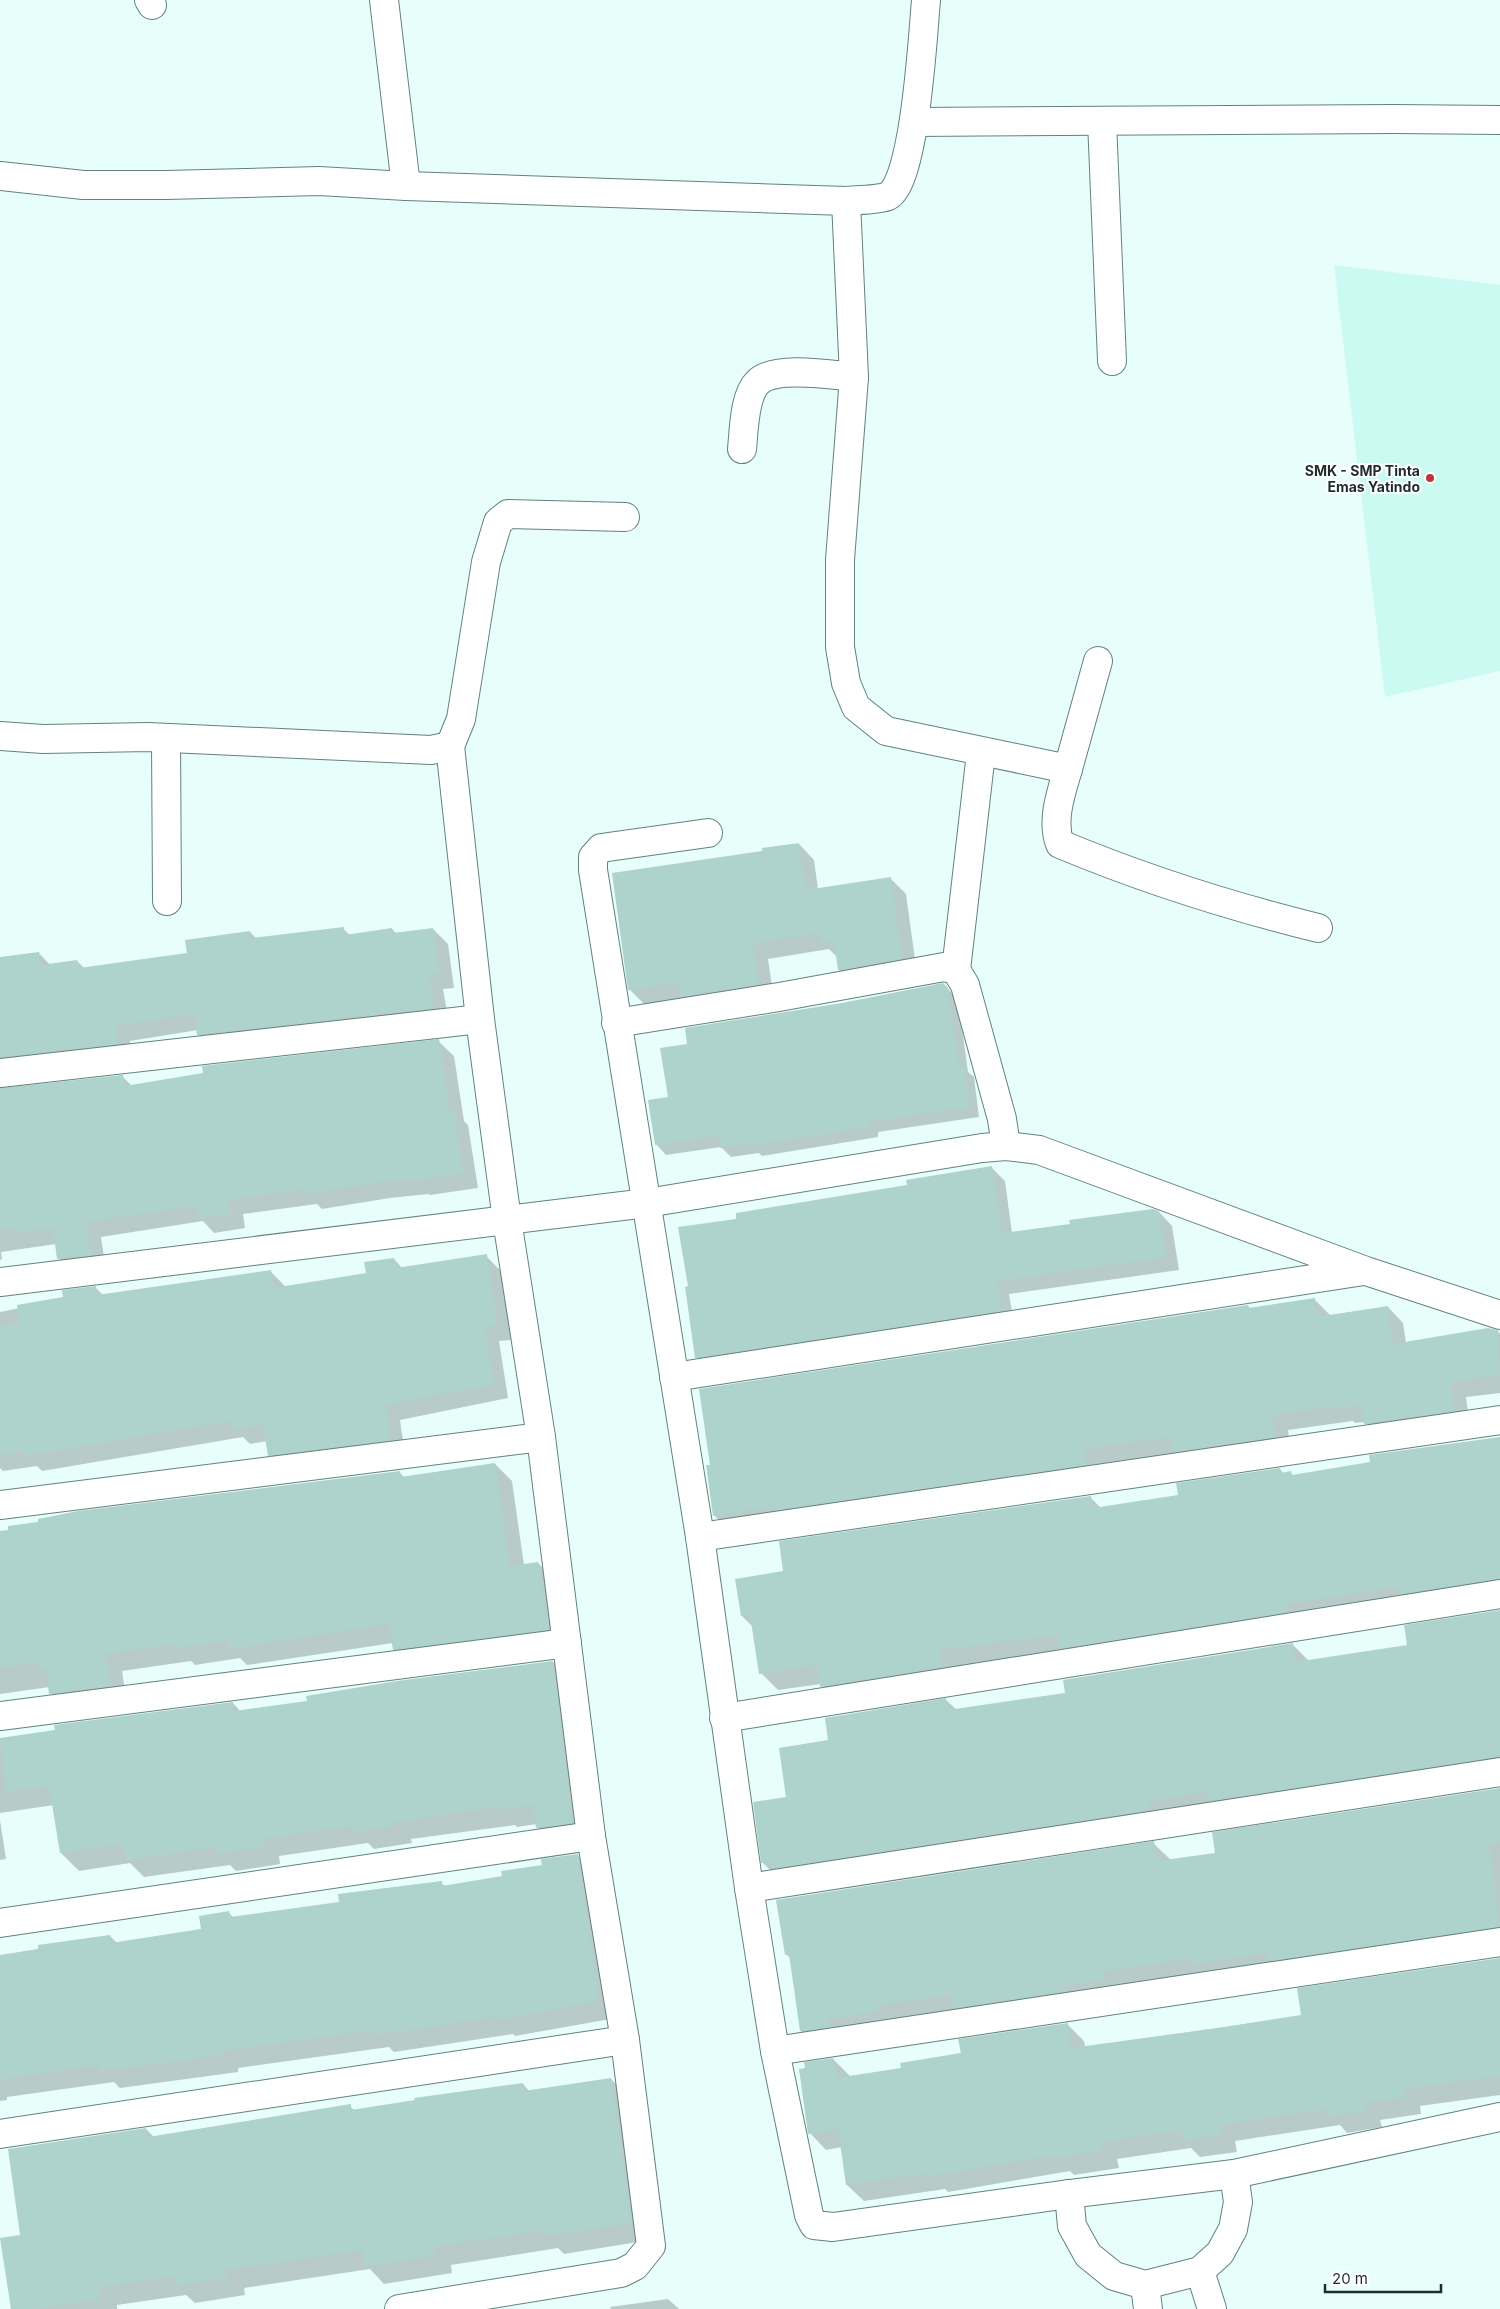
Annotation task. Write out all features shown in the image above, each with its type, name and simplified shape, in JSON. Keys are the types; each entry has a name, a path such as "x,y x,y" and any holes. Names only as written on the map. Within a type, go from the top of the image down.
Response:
{"street":[{"path":"384,0 406,186"},
{"path":"0,176 83,185 319,181 406,186 846,201 888,196 900,183 914,122 926,0"},
{"path":"914,122 1500,120"},
{"path":"1102,121 1112,361"},
{"path":"846,201 854,377 840,560 840,647 846,683 856,707 886,731 981,753 1068,769"},
{"path":"742,449 747,406 758,382 770,376 789,372 854,377"},
{"path":"399,2309 621,2273 635,2266 645,2256 650,2246 625,2040 591,1836 541,1437 507,1220 480,1019 450,746 461,719 486,562 498,522 508,514 625,517"},
{"path":"1098,661 1056,815 1055,831 1060,844 1129,873 1237,908 1318,928"},
{"path":"0,736 42,739 148,737 431,750 450,746"},
{"path":"166,739 167,902"},
{"path":"981,753 956,970 965,985 1002,1119 1006,1146"},
{"path":"708,833 601,848 593,856 593,870 616,1023 647,1203 700,1537 724,1718 775,2051 809,2215 814,2225 833,2227 1068,2194 1234,2174 1500,2117"},
{"path":"616,1023 779,997 944,967 956,970"},
{"path":"0,1073 480,1019"},
{"path":"0,1282 647,1203 982,1148 1006,1146 1039,1150 1366,1271 1500,1315"},
{"path":"674,1377 1366,1271"},
{"path":"700,1537 1500,1420"},
{"path":"0,1506 541,1437"},
{"path":"724,1718 1500,1594"},
{"path":"0,1716 567,1643"},
{"path":"749,1888 1500,1772"},
{"path":"0,1923 591,1836"},
{"path":"775,2051 1500,1942"},
{"path":"0,2134 625,2040"},
{"path":"1068,2194 1072,2226 1088,2255 1114,2276 1147,2297 1200,2271 1220,2253 1233,2229 1238,2202 1234,2174"},
{"path":"1200,2271 1212,2309"}],"shaded area":[{"name":"SMK - SMP Tinta Emas Yatindo","path":"1334,265 1500,285 1500,671 1385,697"}],"building":[{"path":"799,843 806,890 891,877 902,959 838,970 834,941 821,943 820,933 753,943 759,984 681,997 679,983 628,990 612,873 762,851 762,848"},
{"path":"344,927 345,935 392,928 393,933 433,928 440,973 429,974 434,1008 197,1035 194,1014 115,1026 118,1044 0,1057 0,957 39,952 41,965 77,960 79,968 187,953 185,940 250,931 251,938"},
{"path":"943,983 948,988 959,1066 964,1065 970,1107 868,1122 869,1127 750,1146 750,1143 720,1148 718,1136 655,1145 648,1100 668,1097 660,1048 687,1044 685,1028 842,1003"},
{"path":"439,1039 450,1110 454,1109 463,1173 413,1181 413,1179 374,1183 306,1194 305,1189 228,1200 230,1213 198,1218 196,1206 86,1222 91,1255 57,1259 53,1228 17,1233 17,1228 0,1231 0,1088 123,1075 125,1086 203,1073 202,1066"},
{"path":"992,1166 1002,1233 1070,1224 1069,1220 1153,1209 1159,1211 1166,1257 997,1281 1001,1311 695,1358 685,1287 688,1286 678,1227 736,1219 736,1213 907,1185 906,1180"},
{"path":"487,1254 497,1325 485,1327 494,1384 386,1405 391,1440 268,1456 263,1425 234,1429 232,1421 26,1456 25,1451 0,1455 0,1326 20,1323 17,1305 63,1297 62,1290 96,1286 97,1295 271,1270 274,1288 366,1273 364,1262 394,1258 396,1268"},
{"path":"1315,1298 1317,1317 1388,1306 1393,1344 1488,1328 1498,1330 1500,1375 1451,1382 1455,1411 1364,1424 1361,1405 1338,1408 1338,1406 1273,1415 1276,1437 1172,1452 1170,1437 1084,1449 1086,1465 775,1510 774,1506 713,1516 706,1465 710,1465 699,1389 1248,1305 1249,1308"},
{"path":"1500,1437 1500,1579 1400,1594 1398,1587 1287,1604 1288,1612 1059,1649 1057,1635 940,1650 942,1667 820,1687 817,1665 759,1674 750,1615 741,1616 735,1579 783,1571 779,1541 1091,1496 1093,1508 1178,1495 1176,1483 1280,1468 1281,1473 1291,1471 1292,1475 1370,1462 1369,1455"},
{"path":"495,1463 510,1566 538,1562 549,1630 393,1650 389,1624 229,1649 228,1641 176,1648 176,1644 106,1654 110,1686 49,1694 46,1669 38,1670 37,1662 0,1668 0,1531 8,1530 8,1526 38,1522 38,1519 78,1511 400,1471 401,1477"},
{"path":"1500,1610 1500,1757 1208,1801 1207,1792 1148,1801 1150,1810 772,1869 770,1862 761,1863 753,1802 786,1797 779,1748 828,1740 825,1718 946,1698 948,1710 1065,1693 1063,1680 1293,1643 1295,1662 1407,1645 1404,1625"},
{"path":"553,1661 573,1823 536,1828 533,1805 498,1810 498,1807 394,1822 395,1826 355,1832 354,1826 262,1839 263,1847 217,1854 216,1847 126,1860 123,1844 60,1853 49,1786 6,1792 0,1738 55,1730 54,1725 233,1702 234,1711 307,1701 306,1696 397,1681"},
{"path":"1500,1788 1500,1842 1489,1844 1500,1927 1268,1961 1267,1953 1191,1965 1190,1959 1102,1972 1103,1980 1062,1986 1063,1992 954,2008 952,1995 877,2005 878,2012 828,2019 829,2027 800,2031 789,1954 785,1955 776,1900 1154,1841 1157,1861 1215,1853 1212,1832"},
{"path":"578,1854 599,2001 497,2020 496,2017 376,2035 375,2030 221,2051 222,2055 101,2071 100,2065 0,2079 0,1955 38,1949 38,1945 110,1935 111,1943 201,1929 199,1916 229,1911 230,1917 339,1902 338,1894 442,1881 442,1886 502,1876 501,1871 542,1865 541,1859"},
{"path":"1500,1958 1500,2076 1404,2089 1405,2098 1364,2103 1366,2111 1329,2117 1328,2109 1264,2118 1219,2125 1221,2135 1182,2141 1181,2130 1101,2142 1103,2151 1056,2158 1055,2155 930,2176 929,2173 846,2185 838,2129 808,2134 799,2069 805,2068 804,2062 833,2058 836,2078 901,2068 900,2063 961,2053 958,2039 1068,2023 1071,2048 1218,2028 1301,2015 1297,1988"},
{"path":"611,2078 632,2223 544,2236 543,2230 433,2247 435,2256 365,2266 362,2250 226,2270 227,2278 176,2285 174,2276 99,2287 101,2299 34,2309 11,2309 0,2238 20,2235 8,2149 146,2128 148,2137 351,2104 351,2110 415,2100 414,2098 523,2083 524,2091"}],"place":[{"name":"SMK - SMP Tinta Emas Yatindo","path":"1430,478"}]}
